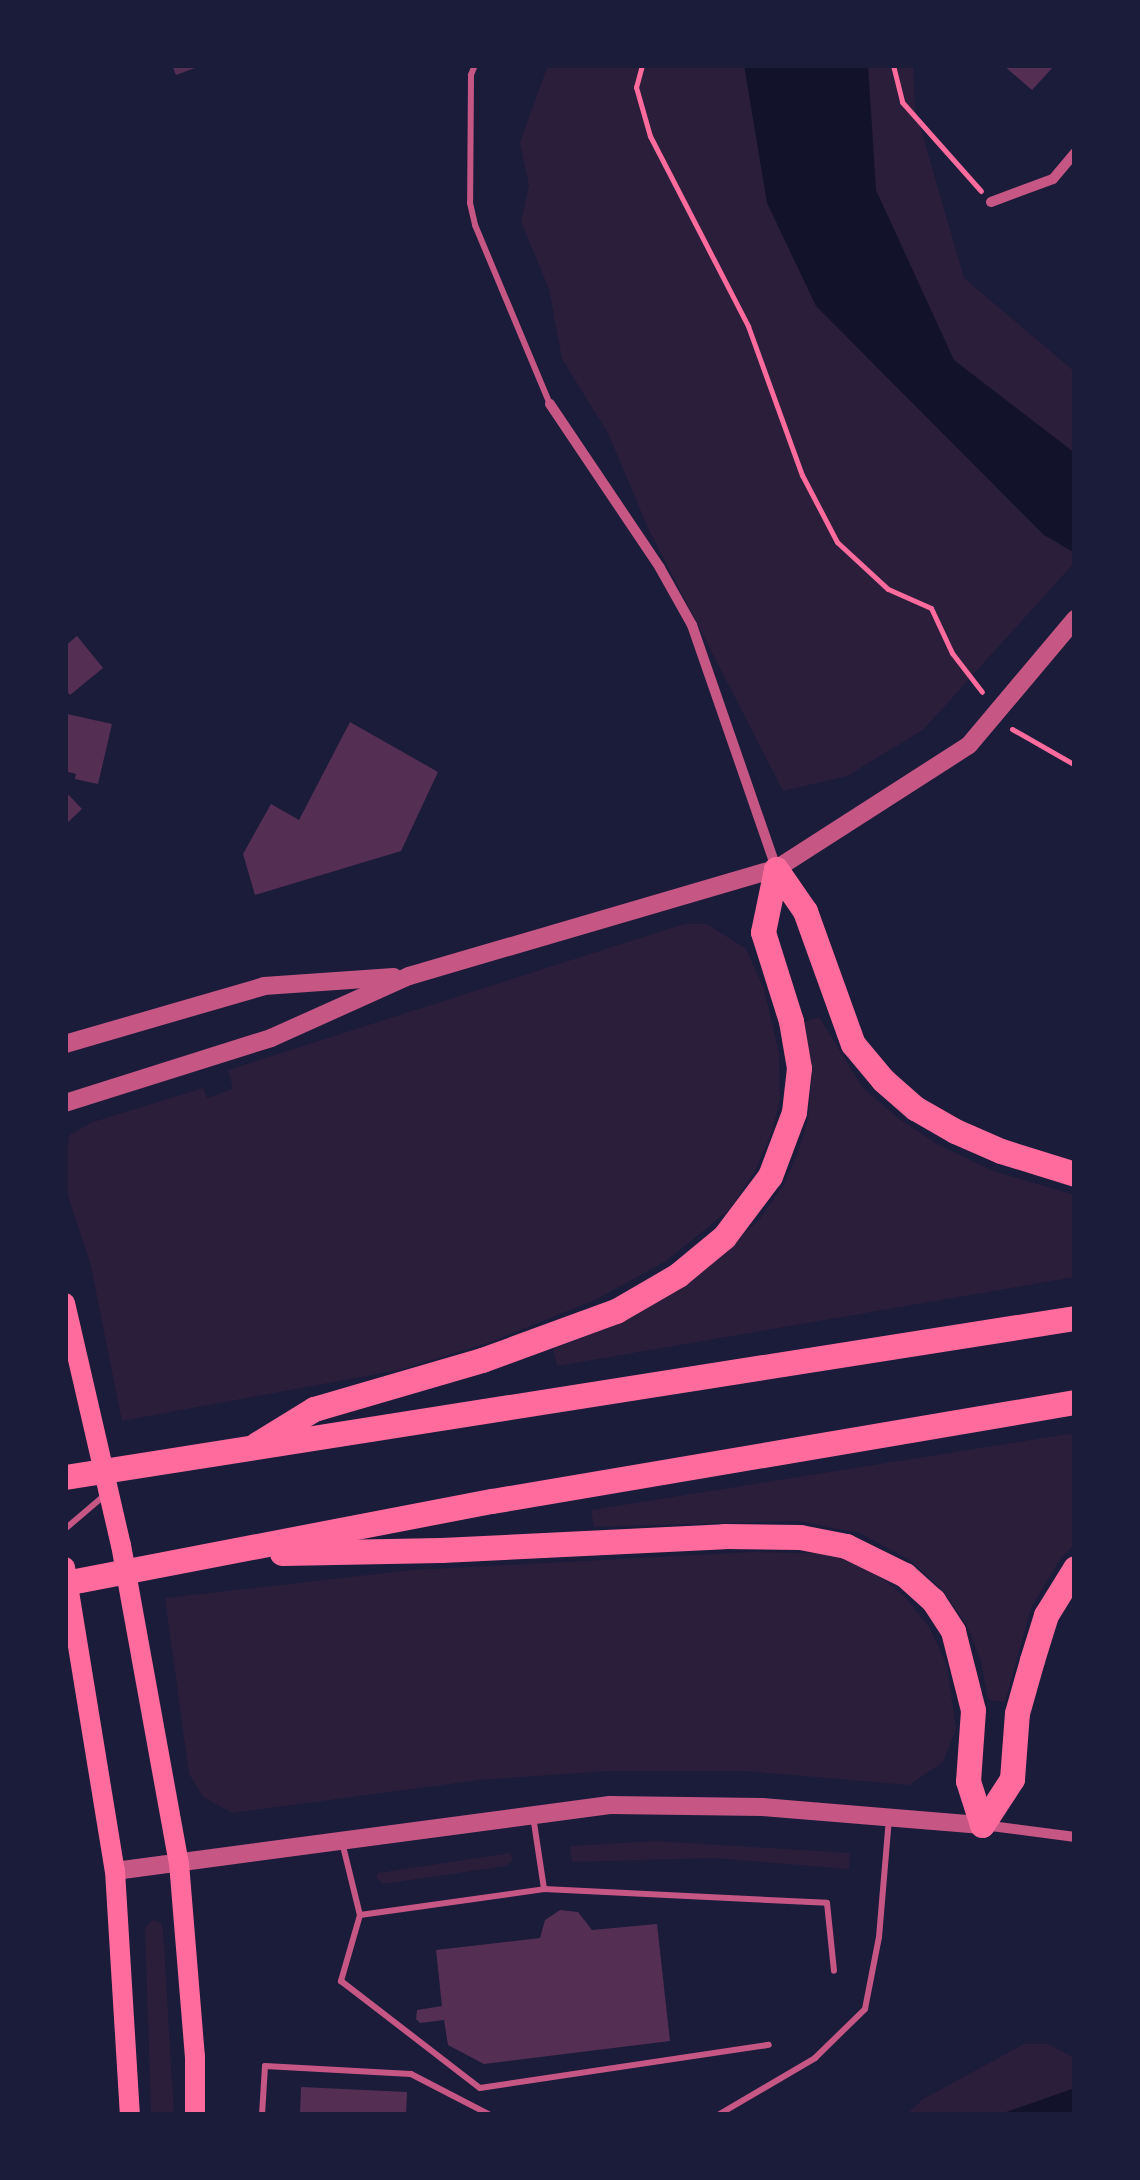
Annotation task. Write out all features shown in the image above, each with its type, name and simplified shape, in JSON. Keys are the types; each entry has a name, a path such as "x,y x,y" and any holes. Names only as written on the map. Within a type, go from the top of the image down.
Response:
{"highway":[{"path":"776,869 806,911 853,1044 883,1080 914,1108 955,1132 1075,1174"},
{"path":"245,1452 314,1410 450,1371 616,1311 678,1275 724,1237 770,1176 794,1112 798,1068 791,1021 763,932 776,869"},
{"path":"65,1476 245,1452 1075,1318"},
{"path":"65,1583 1075,1402"},
{"path":"211,1554 441,1550 724,1536 800,1536 846,1546 905,1575 933,1600 953,1631 973,1710 968,1781 982,1825"},
{"path":"982,1825 1012,1778 1018,1713 1032,1660 1046,1614 1075,1568"}],"main road":[{"path":"65,1303 143,1657 179,1862 196,2115"},
{"path":"65,1567 115,1871 130,2115"}],"street":[{"path":"991,202 1053,179 1075,153"},
{"path":"550,404 660,568 692,625 776,869"},
{"path":"65,1102 272,1038 409,976 776,869 969,745 1075,618"},
{"path":"65,1044 264,986 409,976"},
{"path":"115,1871 532,1814 693,1804 982,1825 1075,1837"}],"lane":[{"path":"475,65 471,75 470,185 475,225 550,404"},
{"path":"65,1529 109,1491"},
{"path":"532,1814 544,1888"},
{"path":"718,2115 814,2058 865,2009 880,1937 889,1818"},
{"path":"342,1840 360,1915 340,1980 480,2088 769,2045"},
{"path":"360,1915 544,1888 827,1903 834,1971"},
{"path":"262,2115 265,2066 411,2074 490,2115"},
{"path":"466,2103 470,2115"}],"path":[{"path":"642,65 636,87 650,136 748,326 802,476 837,542 888,589 932,608 952,653 982,692"},
{"path":"893,65 902,102 991,202"},
{"path":"1011,728 1075,765"}],"shaded area":[{"path":"548,65 753,65 1075,543 1075,562 923,730 847,776 783,791 648,528 608,433 562,359 549,289 521,222 529,186 520,142"},
{"path":"744,65 868,65 876,190 954,360 1075,453 1075,553 1044,535 816,306 767,203"},
{"path":"860,65 913,65 915,109 964,278 1075,372 1075,464 949,365 870,191"},
{"path":"684,924 707,924 746,949 764,989 779,1053 780,1098 772,1132 755,1171 729,1210 666,1261 597,1299 491,1342 399,1370 122,1421 90,1262 65,1187 65,1143 71,1134 93,1122 203,1088 207,1098 233,1089 228,1070"},
{"path":"819,1017 863,1088 898,1118 937,1144 993,1171 1075,1195 1075,1277 557,1366 553,1349 616,1325 680,1289 759,1220 784,1184 799,1150 808,1119 812,1073 804,1022"},
{"path":"1075,1433 1075,1544 1061,1558 1031,1608 1005,1702 988,1700 981,1661 967,1626 945,1593 911,1561 860,1533 798,1521 594,1527 591,1510"},
{"path":"752,1552 818,1553 865,1565 904,1596 929,1627 947,1665 956,1729 943,1762 909,1785 745,1771 609,1771 479,1780 232,1813 203,1797 189,1774 165,1598 412,1570"},
{"path":"656,1841 850,1853 849,1869 714,1858 572,1862 570,1846"},
{"path":"510,1853 513,1860 506,1866 383,1884 376,1877 378,1873"},
{"path":"152,1920 161,1923 163,1929 174,2115 151,2115 145,1928"},
{"path":"1024,2044 1048,2044 1075,2058 1075,2088 998,2115 906,2115 923,2099"},
{"path":"1075,2088 1075,2115 998,2115"}],"building":[{"path":"172,65 203,65 176,75"},
{"path":"1003,65 1055,65 1032,90"},
{"path":"77,636 103,668 70,695 65,689 65,646"},
{"path":"67,714 112,724 98,784 75,779 76,774 65,771"},
{"path":"350,722 438,772 401,851 255,895 243,854 271,804 299,820"},
{"path":"65,791 82,809 65,825"},
{"path":"560,1910 578,1912 592,1930 657,1924 670,2041 484,2064 448,2045 444,2020 420,2023 416,2019 417,2010 442,2006 436,1950 540,1938 545,1920"},
{"path":"301,2087 407,2092 406,2115 300,2115"}]}
